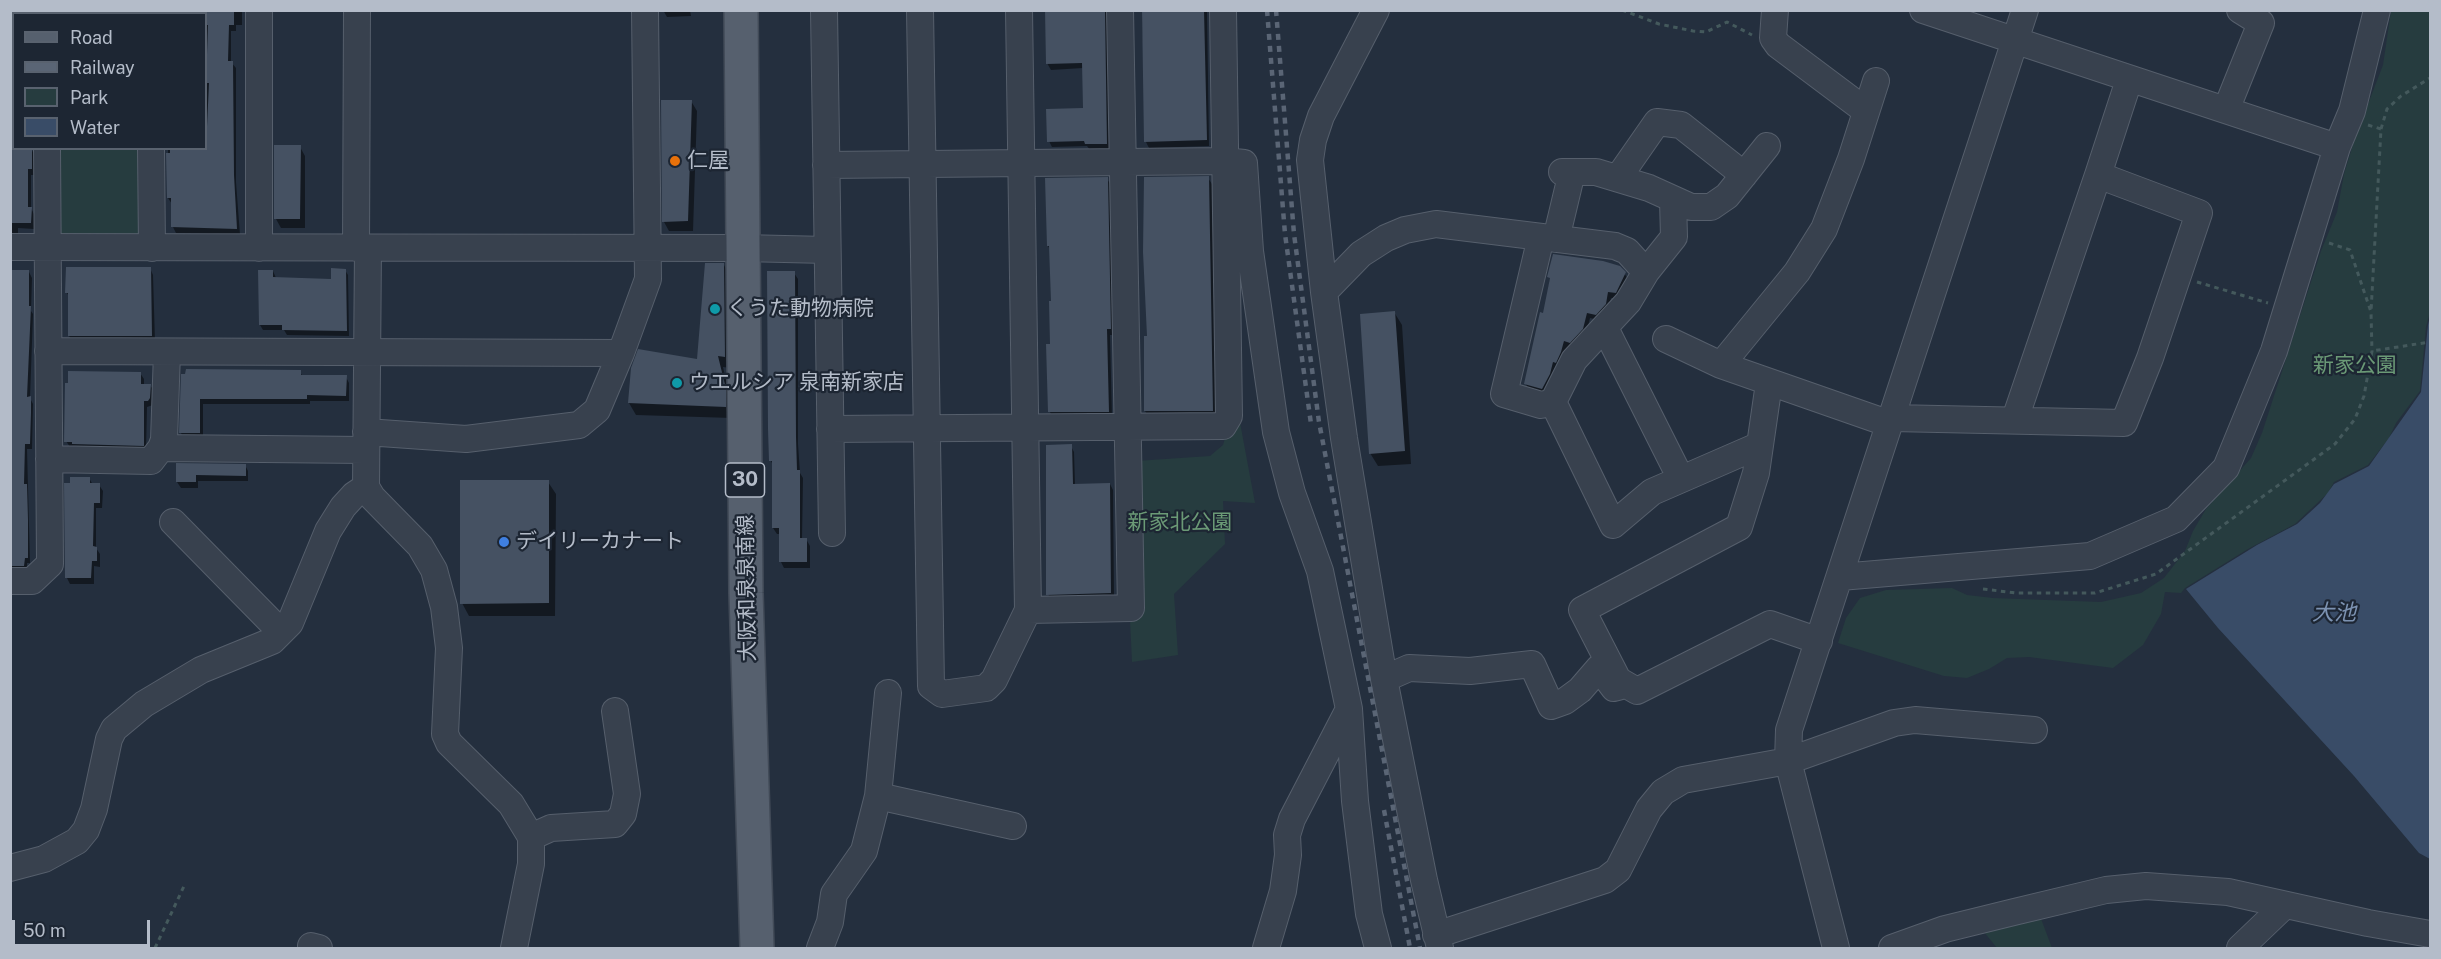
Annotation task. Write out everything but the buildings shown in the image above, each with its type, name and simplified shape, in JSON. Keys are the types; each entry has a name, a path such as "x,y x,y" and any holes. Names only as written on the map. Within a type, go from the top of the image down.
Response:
{"main road":[{"name":"大阪和泉泉南線","path":"741,10 746,593 757,948"}],"street":[{"path":"259,10 259,248"},
{"path":"357,10 366,352 366,488 420,546 434,570 444,607 449,648 445,734 448,743 511,804 531,837 531,864 514,948"},
{"path":"162,448 466,439 579,425 597,410 648,279 645,10"},
{"path":"824,10 832,533"},
{"path":"920,10 931,686 942,694 986,688 994,680 1028,610 1019,10"},
{"path":"1028,610 1131,608 1120,10"},
{"path":"830,429 1223,426 1229,416 1223,10"},
{"path":"1376,10 1321,116 1313,140 1311,160 1324,292 1344,438 1384,679 1438,942 1605,880 1618,870 1648,809 1663,792 1683,780 1788,761 1894,723 1915,720 2034,730"},
{"path":"1775,10 1773,38 1778,45 1866,111"},
{"path":"1923,10 2337,147"},
{"path":"1836,948 1788,761 1789,730 2025,10"},
{"path":"1840,578 2090,556 2176,519 2226,468 2274,351 2308,236 2349,117 2377,10"},
{"path":"2226,110 2255,15"},
{"path":"2015,419 2129,80"},
{"path":"1721,365 1797,272 1824,229 1851,159 1876,81"},
{"path":"1618,178 1657,122 1681,124 1744,175"},
{"path":"1673,200 1674,237 1646,272 1628,302 1574,360 1553,402 1541,405 1504,394 1567,172 1596,172 1649,188 1691,207 1711,207 1727,196 1767,146"},
{"path":"10,581 32,581 50,564 47,150"},
{"path":"152,150 152,248"},
{"path":"826,165 1225,161 1244,163 1250,251 1276,432 1292,493 1320,571 1348,709 1354,801 1369,914 1378,948"},
{"path":"1666,339 1721,365 1769,383 1891,421 2015,419 2124,423 2199,213 2098,175"},
{"path":"1324,292 1361,254 1386,238 1405,230 1436,224 1616,246 1627,251 1646,272"},
{"path":"10,247 827,250"},
{"path":"1605,328 1681,480"},
{"path":"48,351 621,353"},
{"path":"49,459 151,460 162,448 164,440 167,351"},
{"path":"1769,383 1756,473 1739,527 1582,610 1618,680 1637,691 1770,624 1819,641"},
{"path":"1553,402 1613,525 1652,492 1760,445"},
{"path":"10,868 44,859 77,841 86,830 94,809 108,739 114,729 144,704 201,670 272,641 290,623 328,531 343,507 354,495 366,488"},
{"path":"173,522 280,632"},
{"path":"1384,679 1408,668 1470,671 1532,664 1551,706 1565,701 1580,690 1599,668 1614,688 1629,686"},
{"path":"820,948 830,922 834,894 864,851 878,796 888,693"},
{"path":"1266,948 1283,891 1288,855 1287,835 1292,819 1348,709"},
{"path":"531,837 551,828 615,824 624,814 627,794 615,711"},
{"path":"878,796 1013,826"},
{"path":"1892,948 1945,929 2106,890 2146,886 2228,892 2430,934"},
{"path":"2240,948 2285,905"}],"path":[{"path":"1622,10 1659,24 1693,31 1706,32 1726,22 1758,38 1773,38"},
{"path":"2372,352 2371,312 2381,129 2388,109 2401,96 2430,78"},
{"path":"2349,117 2381,129"},
{"path":"2308,236 2350,250 2371,312"},
{"path":"2178,276 2286,309"},
{"path":"2403,347 2430,342"},
{"path":"155,948 185,884"}],"green space":[{"path":"55,10 141,10 141,12 55,12"},
{"name":"新家公園","path":"2391,11 2430,11 2430,312 2426,327 2420,391 2368,465 2334,482 2328,493 2295,524 2248,549 2185,588 2181,593 2165,592 2161,614 2143,645 2113,668 2029,657 2007,658 1967,678 1944,676 1838,643 1846,618 1860,598 1886,590 1952,588 1967,595 1993,598 2101,602 2141,593 2164,578 2185,551 2206,509 2251,458 2262,433 2321,251 2337,212 2344,174 2355,138 2383,65"},
{"path":"54,150 145,150 147,239 54,240"},
{"name":"新家北公園","path":"1236,401 1255,503 1223,501 1225,544 1174,594 1178,655 1132,662 1130,620 1137,619 1136,461 1210,456 1223,445"},
{"path":"2040,916 2052,948 1997,948 1984,932"}],"water":[{"name":"大池","path":"2430,316 2430,859 2419,853 2354,776 2218,628 2186,589 2257,545 2297,524 2320,503 2334,484 2369,466 2421,392"}],"railway":[{"path":"1267,10 1285,234 1311,424"},
{"path":"1276,10 1294,234 1319,422 1420,948"},
{"path":"1384,810 1410,948"}],"place":[{"name":"仁屋","path":"675,161"},
{"name":"くうた動物病院","path":"715,309"},
{"name":"ウエルシア 泉南新家店","path":"677,383"},
{"name":"デイリーカナート","path":"504,542"}]}
